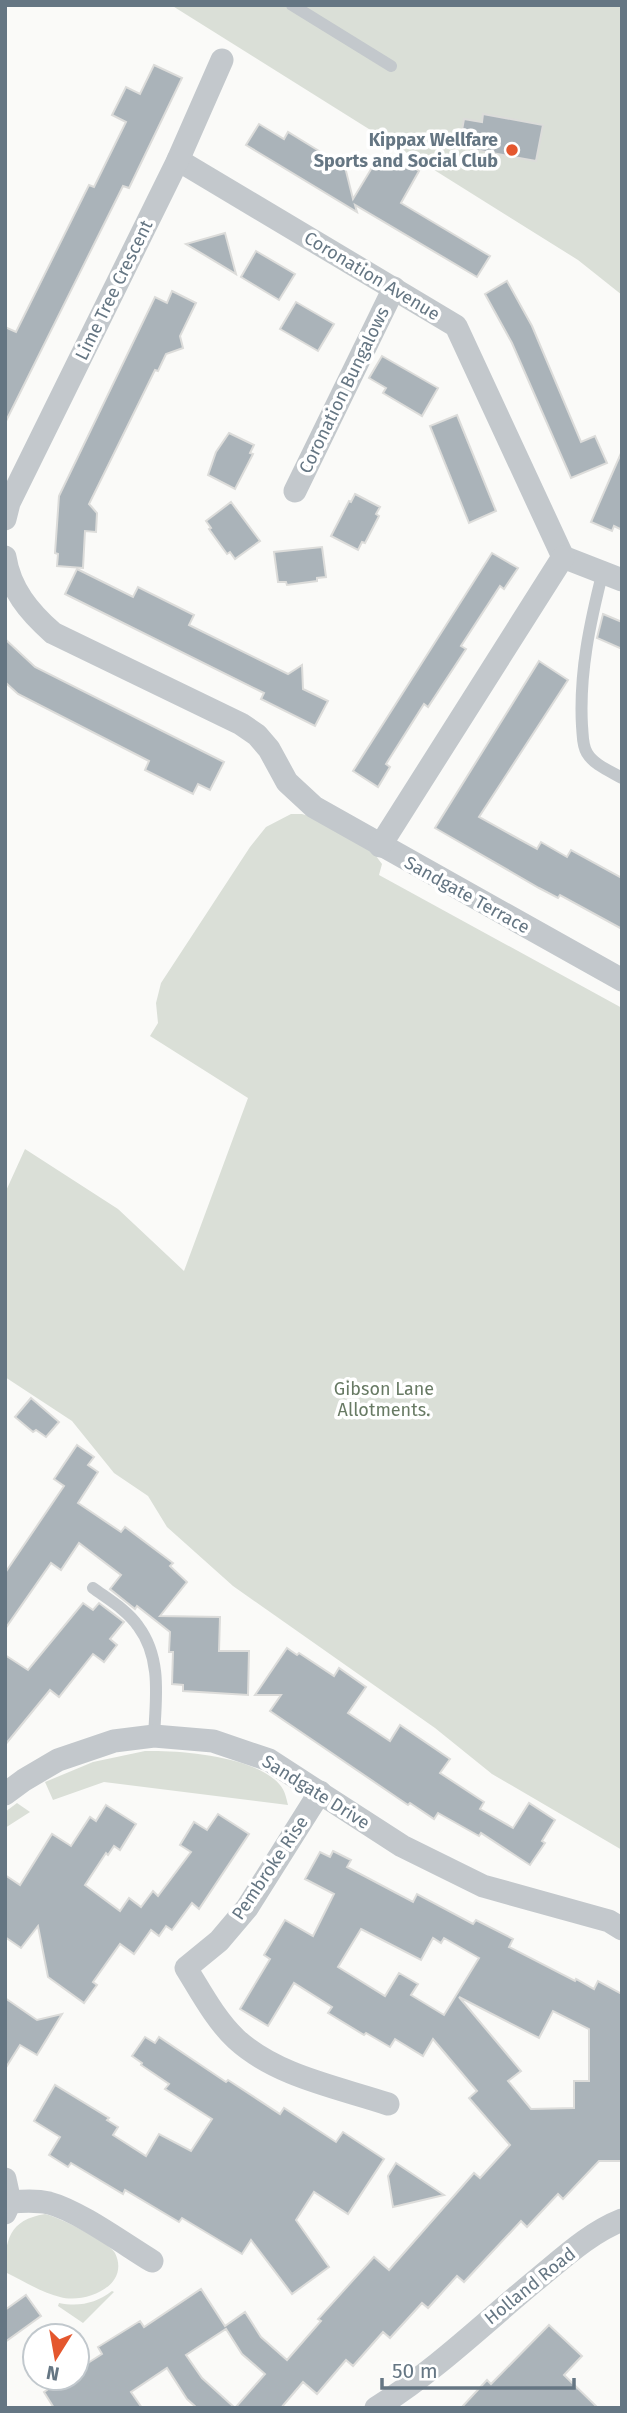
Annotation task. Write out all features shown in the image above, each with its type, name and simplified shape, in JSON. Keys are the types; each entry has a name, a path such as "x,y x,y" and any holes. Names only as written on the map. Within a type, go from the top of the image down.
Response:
{"street":[{"name":"Lime Tree Crescent","path":"5,519 9,503 177,160 222,60"},
{"name":"Coronation Avenue","path":"177,160 456,326 563,557"},
{"name":"Coronation Bungalows","path":"295,491 394,288"},
{"name":"Sandgate Terrace","path":"5,557 13,585 23,603 53,633 241,724 263,742 287,782 314,807 622,980"},
{"path":"380,846 563,557 612,575"},
{"name":"Sandgate Drive","path":"6,1791 40,1769 76,1752 114,1741 153,1736 213,1741 269,1760 402,1846 483,1886 609,1921 622,1928"},
{"name":"Pembroke Rise","path":"320,1792 247,1908 219,1941 186,1968 223,2025 251,2051 284,2070 388,2104"},
{"path":"5,2179 8,2207 28,2200 47,2202 64,2208 152,2261"},
{"name":"Holland Road","path":"376,2408 426,2375 584,2241 622,2220"}],"lane":[{"path":"292,5 391,66"},
{"path":"612,575 588,634 580,701 584,747 593,761 622,778"},
{"path":"93,1588 137,1625 148,1643 155,1662 153,1736"}],"green space":[{"name":"Kippax Wellfare Sports and Social Club","path":"171,5 622,5 622,295 578,260"},
{"name":"Gibson Lane Allotments.","path":"291,814 312,817 373,852 382,864 379,875 622,1008 622,1850 492,1774 435,1728 233,1586 167,1527 148,1496 114,1473 72,1421 5,1377 5,1193 25,1149 118,1209 184,1271 248,1098 150,1036 158,1023 156,1003 161,983 250,847 266,827"},
{"path":"145,1751 197,1754 254,1767 280,1785 288,1805 104,1782 53,1800 45,1782 93,1762"},
{"path":"17,1803 30,1812 5,1828 5,1812"},
{"path":"45,2214 82,2230 115,2253 117,2275 103,2290 81,2298 60,2297 46,2293 5,2272 6,2250 12,2233 24,2221"},
{"path":"114,2292 84,2322 58,2306 59,2303 87,2303"}],"building":[{"path":"154,65 182,78 129,188 123,186 5,423 5,327 16,332 89,185 94,187 126,122 112,115 126,87 140,94"},
{"path":"483,114 543,125 536,161 459,147 464,119 482,122"},
{"path":"259,124 284,139 288,132 332,159 342,155 353,199 379,156 394,165 398,158 419,171 401,203 490,256 477,277 355,205 357,212 246,145"},
{"path":"225,233 236,274 186,244"},
{"path":"256,251 295,274 279,300 241,277"},
{"path":"507,281 532,326 581,442 595,436 607,463 571,478 512,343 485,294"},
{"path":"172,291 196,303 180,336 183,348 166,354 158,371 155,370 89,504 97,513 96,532 85,531 83,568 57,566 58,554 55,553 59,496 155,297 167,303"},
{"path":"296,302 334,324 318,351 280,329"},
{"path":"382,356 438,388 422,416 383,393 386,388 369,378"},
{"path":"457,415 496,511 469,523 430,426"},
{"path":"229,433 254,445 250,453 253,454 235,489 208,475 216,452"},
{"path":"622,451 622,530 614,526 612,531 591,522"},
{"path":"355,494 380,507 376,514 379,516 365,543 362,542 358,550 331,536"},
{"path":"231,502 260,541 235,559 230,552 227,554 206,521"},
{"path":"322,547 326,577 317,578 317,581 287,585 286,582 278,582 274,552"},
{"path":"492,553 518,568 504,589 500,586 461,646 466,649 428,707 424,704 386,764 390,767 378,787 353,771"},
{"path":"77,569 133,597 138,587 194,615 189,625 288,674 302,665 303,689 328,701 315,726 261,699 264,693 65,594"},
{"path":"603,614 622,622 622,649 597,638"},
{"path":"5,639 35,667 224,762 210,790 198,784 193,794 145,770 149,761 18,694 5,682"},
{"path":"539,661 568,680 479,817 537,849 541,842 567,857 571,850 622,878 622,929 560,895 558,898 539,888 435,828"},
{"path":"31,1398 59,1422 46,1437 36,1430 33,1432 15,1417"},
{"path":"77,1445 94,1457 88,1465 98,1472 78,1503 121,1532 125,1527 173,1563 170,1566 187,1582 160,1616 220,1617 219,1651 249,1651 248,1695 183,1691 183,1685 172,1684 173,1652 169,1652 170,1632 110,1589 121,1575 79,1543 61,1570 51,1563 5,1629 5,1573 64,1486 54,1479"},
{"path":"83,1603 93,1610 99,1603 124,1622 110,1639 117,1645 104,1662 93,1654 59,1697 50,1690 5,1745 5,1655 28,1670"},
{"path":"287,1648 334,1676 339,1668 366,1687 348,1713 390,1741 400,1725 450,1759 440,1773 484,1802 480,1809 513,1828 529,1803 555,1820 542,1841 545,1843 530,1865 481,1833 479,1836 438,1813 434,1819 410,1803 408,1805 270,1711 281,1695 255,1695"},
{"path":"106,1805 136,1824 120,1850 114,1846 108,1855 106,1853 85,1885 120,1911 129,1898 141,1907 153,1891 158,1896 191,1852 180,1845 194,1822 207,1830 218,1814 249,1834 199,1909 192,1903 172,1930 166,1926 159,1936 151,1930 134,1954 120,1944 93,1982 97,1985 84,2003 48,1977 38,1926 21,1948 5,1937 5,1875 20,1885 52,1834 71,1846 90,1817 96,1821"},
{"path":"333,1851 351,1860 347,1867 413,1902 417,1894 473,1924 476,1920 513,1939 509,1947 575,1981 576,1979 594,1989 598,1981 622,1994 622,2161 599,2161 563,2199 558,2194 527,2227 521,2221 464,2282 457,2276 428,2308 422,2303 390,2338 383,2332 353,2366 346,2360 317,2394 303,2382 281,2408 235,2408 197,2408 187,2399 167,2368 131,2392 142,2408 54,2408 44,2392 91,2392 91,2361 102,2354 98,2347 140,2321 144,2327 201,2289 225,2326 245,2312 261,2337 287,2360 321,2321 318,2319 374,2257 389,2270 474,2173 480,2178 510,2145 469,2098 477,2091 433,2039 423,2056 395,2039 390,2047 328,2013 332,2007 294,1983 268,2026 240,2009 270,1959 264,1955 285,1920 313,1936 334,1894 305,1879 320,1852 330,1857","holes":["361,1929 421,1960 433,1938 441,1943 444,1938 479,1958 444,2015 411,1995 418,1984 399,1973 385,1996 338,1967","459,1997 539,2038 553,2011 589,2029 589,2081 574,2081 574,2108 531,2109 508,2081 521,2071","226,2329 242,2354 265,2374 235,2408 202,2378 186,2355"]},
{"path":"5,1998 37,2020 62,2014 37,2055 20,2045 5,2069"},
{"path":"145,2037 155,2043 159,2037 280,2114 284,2108 336,2142 343,2132 384,2159 348,2214 314,2192 296,2220 329,2267 292,2294 251,2240 242,2254 182,2218 179,2222 125,2190 123,2194 71,2163 68,2167 49,2155 60,2137 34,2121 55,2085 109,2118 107,2120 118,2127 113,2135 146,2156 159,2134 191,2151 212,2119 165,2089 169,2084 132,2056"},
{"path":"396,2163 444,2195 393,2207 388,2176"},
{"path":"26,2295 41,2316 33,2322 21,2322 21,2330 5,2342 5,2310"},
{"path":"549,2325 582,2356 564,2375 598,2408 461,2408 487,2380 491,2384"}],"place":[{"name":"Kippax Wellfare Sports and Social Club","path":"512,150"}]}
